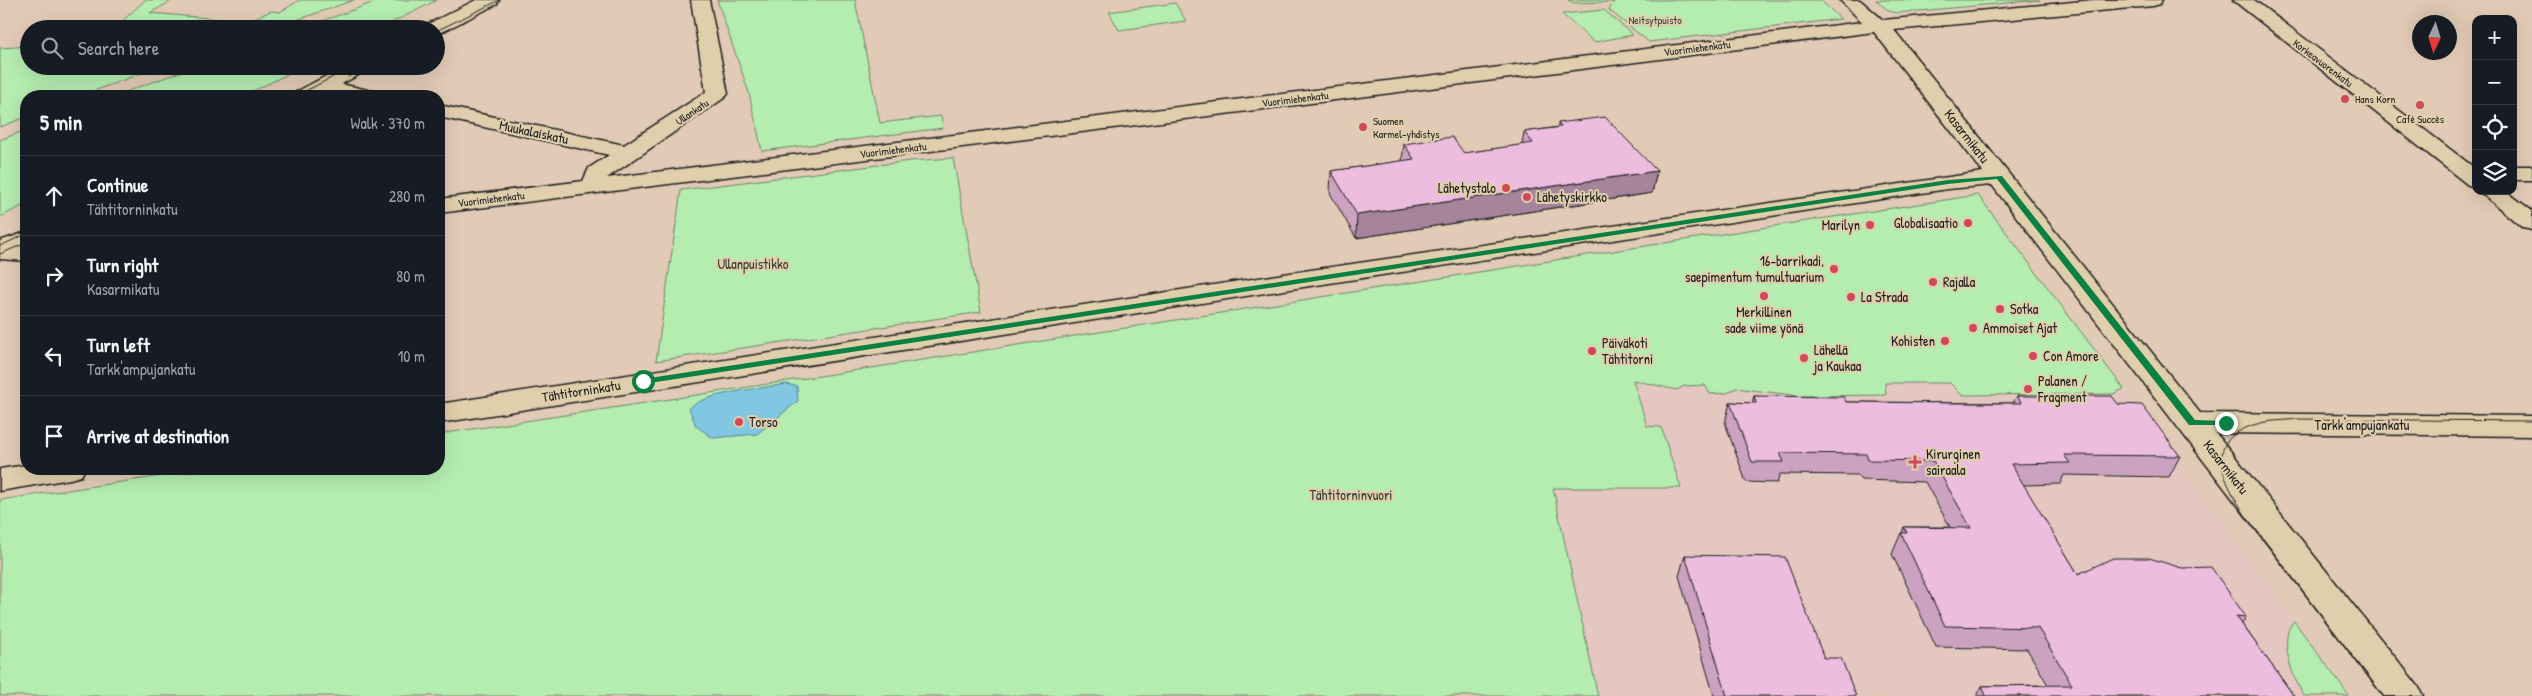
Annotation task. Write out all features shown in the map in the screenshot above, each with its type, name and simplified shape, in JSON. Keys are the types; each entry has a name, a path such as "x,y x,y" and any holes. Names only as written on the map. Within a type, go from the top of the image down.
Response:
{"street":[{"path":"445,23 490,0"},
{"name":"Ullankatu","path":"593,187 597,174 717,94 718,85 700,0"},
{"name":"Kasarmikatu","path":"1849,0 1879,26 2405,696"},
{"name":"Vuorimiehenkatu","path":"445,205 1879,26 2152,0"},
{"name":"Korkeavuorenkatu","path":"2242,0 2472,174"},
{"path":"315,90 344,75"},
{"path":"323,86 342,90"},
{"name":"Muukalaiskatu","path":"445,112 629,153"},
{"path":"2517,173 2532,173"},
{"name":"Tähtitorninkatu","path":"445,413 1354,271 1948,182 1999,177"},
{"path":"2496,195 2532,223"},
{"path":"0,251 20,241"},
{"path":"0,251 20,253"},
{"name":"Tarkk'ampujankatu","path":"2192,423 2532,426"},
{"path":"0,480 32,475"}],"shaded area":[{"name":"Kirurginen sairaala","path":"1978,195 2124,389 2349,696 1598,696 1553,487 1663,489 1586,253"}],"green space":[{"path":"145,0 173,0 150,13 219,19 218,20 124,20"},
{"path":"300,0 354,0 297,20 251,20 271,11 280,12"},
{"path":"380,0 437,0 397,20 326,20"},
{"path":"717,0 855,0 880,123 941,116 943,128 762,151 749,93"},
{"name":"Neitsytpuisto","path":"1568,0 1820,0 1841,19 1649,42 1609,10 1614,2 1574,3"},
{"path":"1876,0 2040,0 1896,13 1889,11"},
{"path":"1175,3 1186,21 1119,30 1109,12"},
{"path":"1604,10 1633,35 1594,42 1562,14"},
{"path":"20,47 20,75 137,75 96,90 20,90 20,119 0,127 0,48"},
{"path":"172,75 286,75 255,90 131,90"},
{"path":"20,132 20,207 0,217 0,140"},
{"name":"Ullanpuistikko","path":"953,158 981,312 656,361 681,190 910,161"},
{"name":"Tähtitorninvuori","path":"1978,195 2124,389 2113,394 1962,395 1950,383 1885,383 1886,395 1800,396 1736,388 1727,393 1710,394 1705,385 1684,386 1677,390 1633,380 1647,426 1661,427 1681,488 1553,488 1598,696 0,696 0,500 169,475 445,475 445,433"},
{"path":"2294,621 2349,696 2304,696 2295,679 2288,658 2287,638 2289,629"}],"water":[{"path":"786,384 797,386 798,401 757,434 713,438 696,426 689,408 708,398"}],"building":[{"path":"1605,117 1657,171 1357,215 1331,171 1414,159 1404,144 1452,137 1464,153 1533,143 1524,132 1561,127 1558,123"},
{"name":"Kirurginen sairaala","path":"1754,396 1844,397 1846,402 2022,403 2017,396 2112,396 2118,404 2142,405 2180,456 2064,455 2070,463 2011,464 2078,574 2113,558 2149,558 2182,568 2211,567 2246,617 2236,616 2294,696 1986,696 1982,686 2072,685 2038,628 1945,626 1901,533 1907,533 1904,527 1971,528 1933,461 1868,460 1866,454 1780,453 1784,462 1752,462 1730,402 1756,403"},
{"path":"1685,555 1785,557 1824,658 1841,658 1856,696 1727,696"}],"tram line":[{"path":"445,27 500,0"},
{"path":"308,90 337,75"},
{"path":"348,77 352,75"},
{"path":"0,246 20,237"},
{"path":"0,254 20,246"},
{"path":"2383,696 2245,515 2224,475 2223,450 2228,440 2240,431 2257,424 2296,419 2532,421"}],"place":[{"name":"Hans Korn","path":"2345,99"},
{"name":"Café Succès","path":"2420,105"},
{"name":"Suomen Karmel-yhdistys","path":"1363,127"},
{"name":"Lähetystalo","path":"1506,188"},
{"name":"Lähetyskirkko","path":"1527,197"},
{"name":"Globalisaatio","path":"1968,223"},
{"name":"Marilyn","path":"1870,225"},
{"name":"16-barrikadi, saepimentum tumultuarium","path":"1834,269"},
{"name":"Rajalla","path":"1933,282"},
{"name":"Merkillinen sade viime yönä","path":"1764,296"},
{"name":"La Strada","path":"1851,297"},
{"name":"Sotka","path":"2000,309"},
{"name":"Ammoiset Ajat","path":"1973,328"},
{"name":"Kohisten","path":"1945,341"},
{"name":"Päiväkoti Tähtitorni","path":"1592,351"},
{"name":"Con Amore","path":"2033,356"},
{"name":"Lähellä ja Kaukaa","path":"1804,358"},
{"name":"Palanen / Fragment","path":"2028,389"},
{"name":"Torso","path":"739,422"},
{"name":"Kirurginen sairaala","path":"1915,462"}],"route":[{"path":"643,381 1562,239 1948,182 1999,177 2192,423 2226,423"}]}
